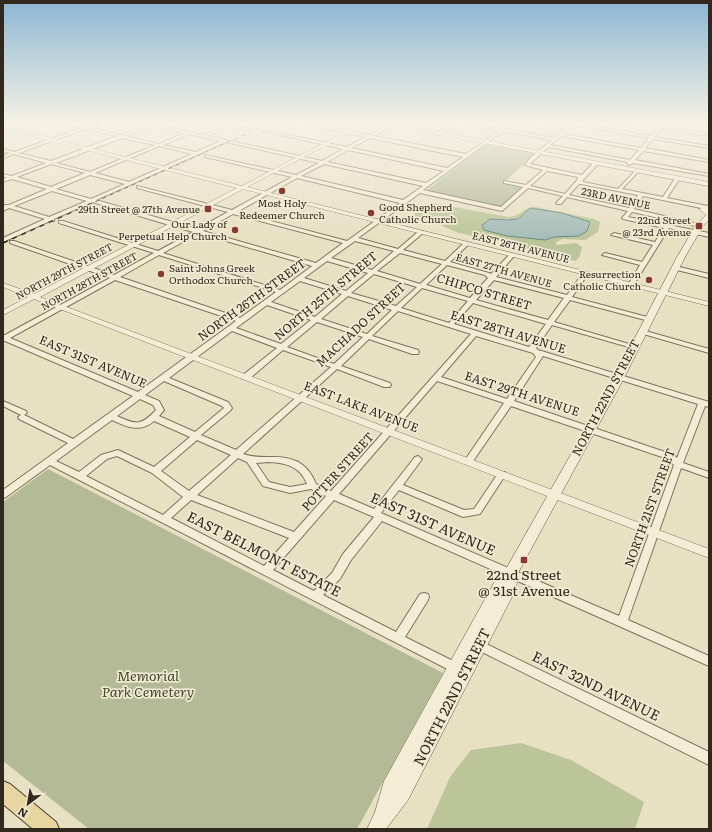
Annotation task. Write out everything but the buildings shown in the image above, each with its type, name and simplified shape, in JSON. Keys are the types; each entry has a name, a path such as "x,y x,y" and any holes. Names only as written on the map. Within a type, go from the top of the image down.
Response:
{"main road":[{"name":"NORTH 22ND STREET","path":"380,822 402,794 474,643 509,589 511,573 619,378 662,292 707,211"},
{"path":"3,791 49,829"}],"street":[{"path":"47,162 130,184"},
{"path":"3,181 54,162"},
{"path":"3,209 118,162"},
{"name":"EAST 26TH AVENUE","path":"136,162 709,304"},
{"path":"4,240 52,220 91,200 180,162"},
{"path":"233,162 404,202"},
{"name":"NORTH 29TH STREET","path":"3,313 291,162"},
{"path":"324,162 427,185"},
{"name":"NORTH 28TH STREET","path":"4,338 324,162"},
{"path":"409,162 448,170"},
{"name":"NORTH 26TH STREET","path":"4,493 140,396 459,162"},
{"path":"530,162 527,165 580,176 581,183 664,199 694,206 707,211"},
{"path":"590,162 709,184"},
{"path":"625,168 630,162"},
{"path":"636,162 709,175"},
{"path":"560,203 596,163"},
{"path":"419,191 502,209 546,169"},
{"path":"619,190 636,171"},
{"path":"3,175 318,266"},
{"path":"664,199 678,178"},
{"name":"23RD AVENUE","path":"506,182 630,210 701,224"},
{"path":"139,187 348,243"},
{"path":"641,195 625,218 709,235"},
{"path":"3,204 52,220"},
{"path":"61,222 281,292"},
{"path":"631,285 667,227"},
{"name":"NORTH 25TH STREET","path":"246,377 421,232"},
{"path":"614,235 657,244"},
{"name":"EAST 27TH AVENUE","path":"355,239 649,319"},
{"path":"12,242 241,321"},
{"name":"MACHADO STREET","path":"164,519 301,398 466,244"},
{"path":"450,325 512,255"},
{"path":"605,255 644,264"},
{"name":"CHIPCO STREET","path":"327,259 634,347"},
{"path":"675,268 709,276"},
{"path":"468,462 540,357 532,348 585,274"},
{"name":"EAST 28TH AVENUE","path":"300,279 706,404"},
{"name":"EAST LAKE AVENUE","path":"3,285 468,462 554,493 709,554"},
{"path":"267,303 415,352"},
{"path":"232,328 387,385"},
{"path":"642,332 709,351"},
{"name":"POTTER STREET","path":"266,571 390,432 475,333"},
{"name":"EAST 31ST AVENUE","path":"4,338 140,396 159,406 160,410 153,417"},
{"path":"155,470 226,410 227,406 163,378"},
{"name":"EAST 29TH AVENUE","path":"437,378 671,457 678,464 709,475"},
{"path":"3,403 74,443"},
{"name":"NORTH 21ST STREET","path":"622,622 655,534 678,464 706,404"},
{"path":"111,416 137,427 143,425 153,417 250,460 279,459 295,464 305,471 312,486 290,490 266,484 250,460"},
{"path":"80,476 104,457 113,453 118,453 155,470 189,496 296,537"},
{"path":"315,596 336,576 347,557 418,459"},
{"name":"EAST BELMONT ESTATE","path":"50,461 460,670"},
{"path":"397,486 464,514 471,514 477,512 502,474"},
{"name":"EAST 31ST AVENUE","path":"312,486 709,661"},
{"path":"398,639 424,597"},
{"name":"EAST 32ND AVENUE","path":"474,643 709,758"}],"green space":[{"path":"464,162 526,162 504,183 527,188 503,211 422,194"},
{"path":"430,203 509,217 528,208 536,207 594,219 600,222 598,232 585,240 562,239 555,243 558,245 576,243 582,247 579,258 575,261 512,244 456,232 434,222 414,218 415,213"},
{"name":"Memorial Park Cemetery","path":"48,469 443,673 357,829 89,829 3,761 3,502"},
{"path":"521,743 571,760 644,802 635,829 427,829 450,777 471,750"}],"water":[{"path":"530,208 562,213 590,222 587,231 579,236 554,237 545,240 507,236 484,230 482,225 490,219 518,219"}],"railway":[{"path":"88,205 184,162"},
{"path":"3,243 90,204"}],"place":[{"name":"Most Holy Redeemer Church","path":"282,191"},
{"name":"29th Street @ 27th Avenue","path":"208,209"},
{"name":"Good Shepherd Catholic Church","path":"371,213"},
{"name":"22nd Street @ 23rd Avenue","path":"699,226"},
{"name":"Our Lady of Perpetual Help Church","path":"235,230"},
{"name":"Saint Johns Greek Orthodox Church","path":"161,274"},
{"name":"Resurrection Catholic Church","path":"649,280"},
{"name":"22nd Street @ 31st Avenue","path":"524,560"}]}
